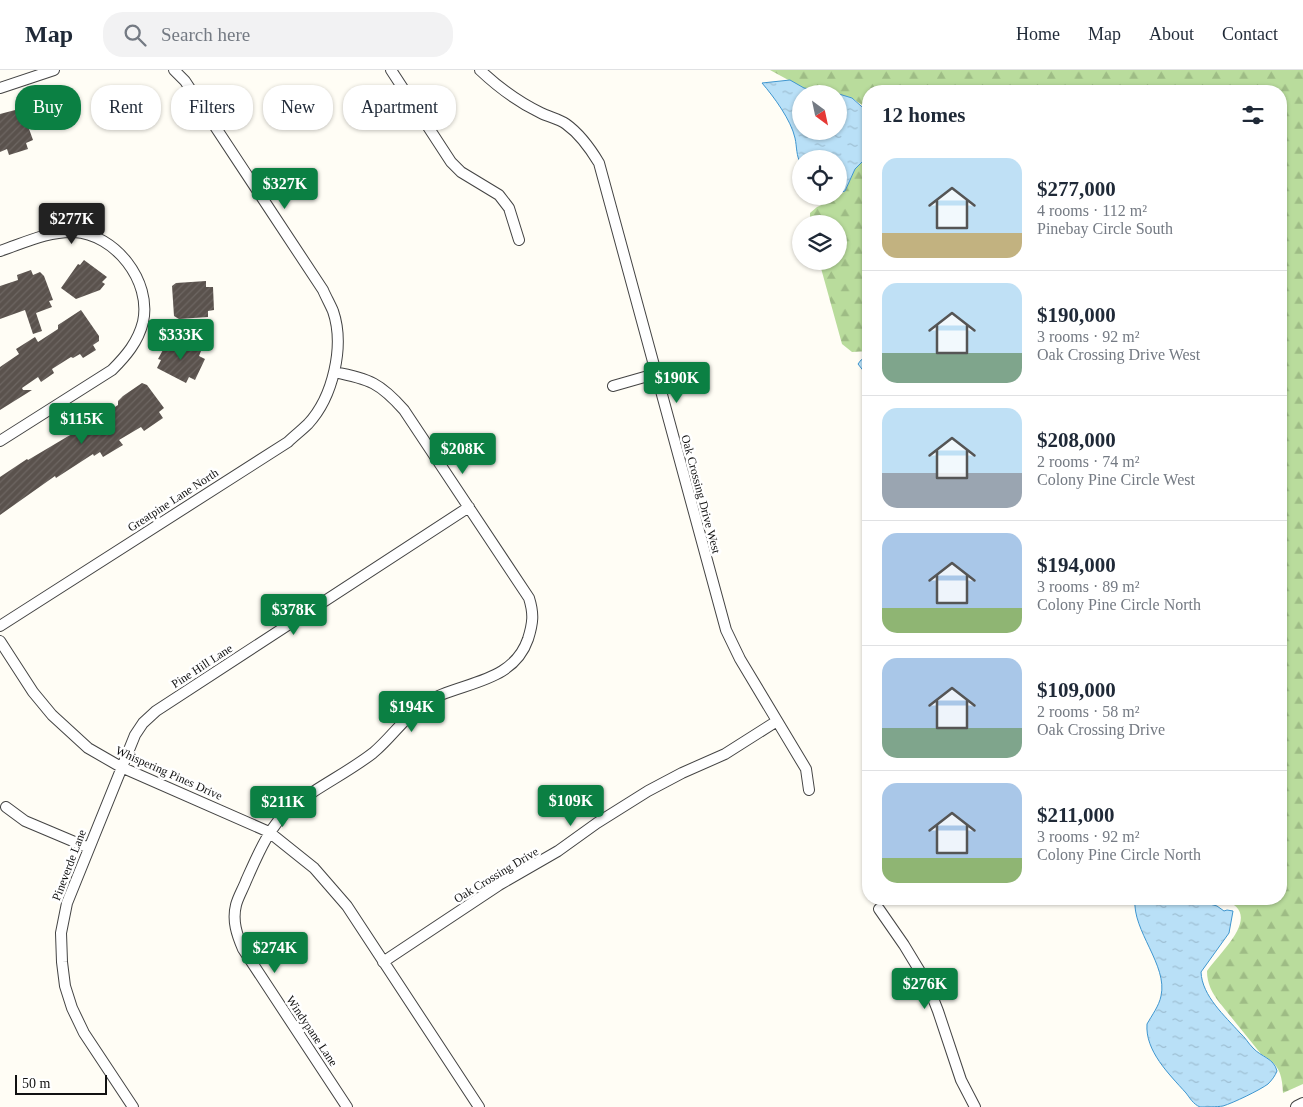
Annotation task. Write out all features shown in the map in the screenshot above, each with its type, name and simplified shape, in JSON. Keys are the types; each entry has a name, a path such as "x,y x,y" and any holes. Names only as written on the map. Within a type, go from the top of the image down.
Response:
{"street":[{"path":"0,88 54,70"},
{"name":"Greatpine Lane North","path":"0,626 288,442 309,423 325,398 334,372 338,337 333,312 323,290 185,80 174,70"},
{"path":"391,70 452,162 461,172 499,195 509,208 518,240"},
{"name":"Oak Crossing Drive West","path":"480,70 513,98 542,114 566,124 587,143 599,163 726,630 740,659 806,768 809,790"},
{"path":"0,251 48,234 75,232 97,238 114,248 126,261 137,279 144,299 143,321 137,340 127,355 112,370 0,441"},
{"path":"334,372 376,383 393,398 404,410 469,508"},
{"path":"613,386 656,374"},
{"name":"Windypane Lane","path":"348,1107 243,949 237,936 236,905 269,832 292,806 381,746 423,705 438,696 488,679 503,671 515,660 526,645 533,612 529,598 469,508"},
{"name":"Pine Hill Lane","path":"121,768 135,735 143,723 156,711 469,508"},
{"name":"Whispering Pines Drive","path":"0,641 33,692 52,715 88,748 121,768 269,832 314,868 347,906 479,1107"},
{"name":"Oak Crossing Drive","path":"383,962 499,886 558,851 597,823 648,791 725,754 777,721"},
{"name":"Pineverde Lane","path":"121,768 67,903 61,933 62,962 65,986 72,1008 84,1033 133,1107"},
{"path":"6,807 25,821 89,848"},
{"path":"879,909 904,945 927,984 961,1080 975,1107"},
{"path":"1296,1107 1303,1104"}],"green space":[{"path":"770,70 1303,70 1303,1084 1283,1093 1282,1080 1276,1065 1261,1054 1216,999 1209,984 1207,971 1237,932 1240,912 1234,905 1287,905 1287,85 862,85 862,105 848,97 848,85 798,85"},
{"path":"862,162 862,351 852,352 842,344 821,270 847,270 847,215 810,215 810,213 822,205 847,205 847,187 855,169"}],"water":[{"path":"790,80 799,85 792,85 792,129 786,116 762,83"},
{"path":"848,97 862,107 862,162 855,169 847,187 847,150 796,150 795,140 848,140"},
{"path":"862,360 862,369 858,364"},
{"path":"1136,905 1213,905 1224,911 1233,911 1229,933 1201,972 1202,981 1205,989 1221,1013 1253,1048 1273,1063 1277,1071 1268,1084 1223,1106 1200,1107 1192,1101 1159,1061 1150,1044 1147,1024 1160,1000 1162,984"}],"building":[{"path":"15,110 15,130 29,130 33,140 26,143 28,149 9,155 7,149 0,152 0,114"},
{"path":"84,260 107,277 102,282 105,284 100,290 76,299 61,288 78,264 80,265"},
{"path":"31,270 33,275 40,272 44,276 53,300 49,301 52,307 36,313 42,331 33,334 25,310 0,319 0,286 18,280 17,275"},
{"path":"206,281 206,287 213,287 214,310 208,311 208,317 179,319 174,316 172,286 176,283"},
{"path":"81,310 99,336 99,341 93,345 96,350 83,358 80,354 73,358 71,357 52,369 54,373 41,382 38,377 22,388 23,390 32,390 0,410 0,367 19,354 16,349 35,337 38,342 58,329 58,325"},
{"path":"170,337 201,351 199,356 205,359 195,380 189,377 186,383 157,368 161,360 158,359"},
{"path":"142,383 147,385 164,408 159,412 163,418 144,431 141,427 119,440 123,445 103,457 100,452 94,456 93,454 56,478 55,476 0,515 0,477 27,459 87,425 84,421 97,413 99,417 118,405 118,401 123,396"}]}
